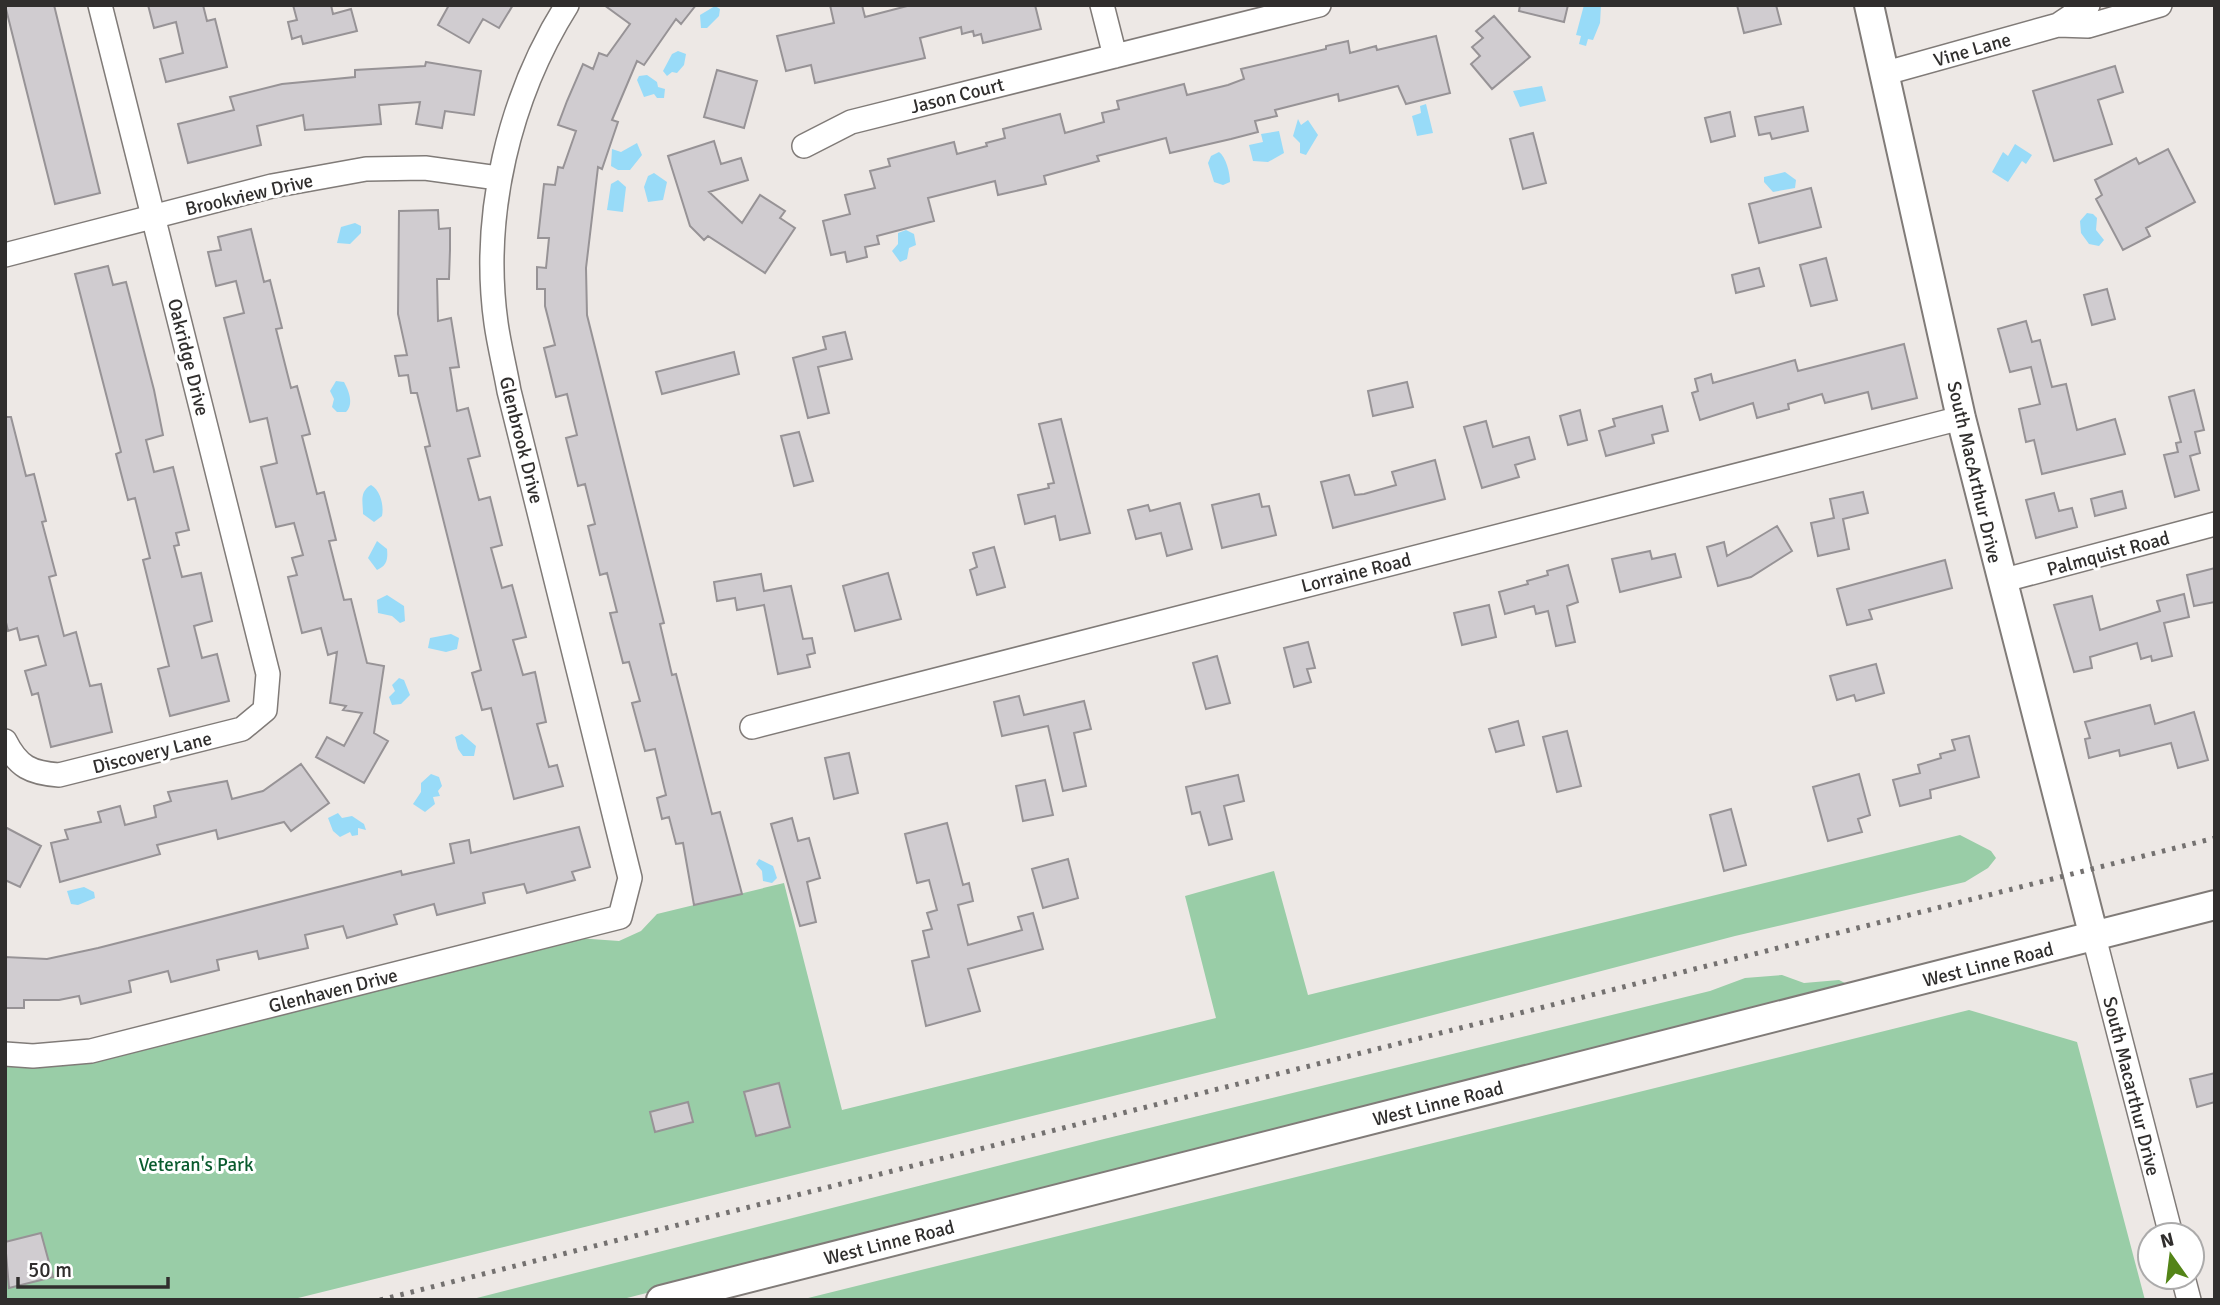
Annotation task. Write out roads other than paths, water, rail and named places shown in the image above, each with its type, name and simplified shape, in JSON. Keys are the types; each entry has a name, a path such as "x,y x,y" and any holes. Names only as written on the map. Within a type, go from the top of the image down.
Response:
{"street":[{"name":"Oakridge Drive","path":"100,5 268,674 265,710"},
{"name":"Glenbrook Drive","path":"567,5 553,27 503,150 498,178 494,256 495,321 509,391 630,878"},
{"path":"1102,5 1115,56"},
{"name":"Jason Court","path":"804,146 851,122 1319,5"},
{"name":"South MacArthur Drive","path":"1869,5 1961,418 2094,937"},
{"name":"Vine Lane","path":"1886,74 2058,25 2088,5"},
{"name":"Vine Lane","path":"2058,25 2088,26 2160,5"},
{"name":"Brookview Drive","path":"5,255 272,186 366,169 425,169 498,178"},
{"name":"Lorraine Road","path":"752,727 1961,418"},
{"name":"Palmquist Road","path":"2001,581 2215,524"},
{"name":"Discovery Lane","path":"5,741 14,758 33,773 59,775 243,729 265,710"},
{"name":"Glenhaven Drive","path":"5,1054 33,1056 91,1051 620,916 630,878"},
{"name":"West Linne Road","path":"661,1300 2215,905"},
{"name":"South Macarthur Drive","path":"2094,937 2167,1221"}],"water":[{"path":"1584,5 1601,5 1600,23 1593,40 1588,39 1586,46 1579,44 1581,36 1576,35"},
{"path":"715,6 720,9 719,16 707,28 701,28 700,15"},
{"path":"678,51 686,54 684,65 677,73 672,72 667,76 663,71 672,54"},
{"path":"647,75 657,82 658,87 665,89 664,98 657,98 654,94 644,97 637,80 639,76"},
{"path":"1542,86 1546,101 1520,107 1513,91"},
{"path":"1426,104 1433,133 1417,136 1412,116 1421,113 1420,106"},
{"path":"1298,119 1301,125 1308,120 1318,135 1306,155 1300,153 1300,143 1293,136"},
{"path":"1279,131 1284,153 1268,162 1253,161 1249,145 1263,142 1261,134"},
{"path":"637,143 642,155 630,170 618,170 611,166 612,149 621,152"},
{"path":"2015,144 2032,155 2026,164 2022,161 2008,182 1992,172 2003,152 2008,156"},
{"path":"1219,152 1226,161 1230,178 1230,182 1223,185 1214,182 1208,163 1211,156"},
{"path":"1785,172 1796,180 1795,188 1773,192 1764,182 1764,177"},
{"path":"654,173 667,182 663,200 648,202 644,187 648,176"},
{"path":"618,180 626,187 623,212 607,210 611,184"},
{"path":"2087,213 2097,218 2096,230 2104,240 2099,246 2089,244 2081,233 2080,221"},
{"path":"355,223 361,226 361,233 350,244 337,243 341,227"},
{"path":"906,230 914,234 916,245 909,248 907,259 900,262 892,251 898,244 898,233"},
{"path":"336,381 344,382 349,393 350,405 346,412 337,412 332,407 334,399 330,391"},
{"path":"371,485 379,495 383,508 382,516 374,522 363,514 363,494"},
{"path":"377,541 387,549 387,559 377,570 368,558"},
{"path":"387,595 404,606 405,621 400,623 392,616 378,613 377,600"},
{"path":"451,634 459,638 457,649 446,652 428,648 430,638"},
{"path":"399,678 404,680 410,695 401,704 392,705 389,697 395,691 392,685"},
{"path":"462,734 476,746 474,756 463,756 458,749 455,737"},
{"path":"431,774 439,777 442,786 438,791 440,796 433,797 435,804 425,812 413,804 421,792 421,783"},
{"path":"338,813 342,818 352,816 364,824 366,830 358,828 358,835 352,836 350,832 340,837 333,831 328,818"},
{"path":"759,859 773,866 777,878 772,883 763,881 762,871 756,864"},
{"path":"84,887 94,892 95,898 78,905 71,904 67,891"}],"railway":[{"path":"380,1300 2215,838"}],"park label":[{"name":"Veteran's Park","path":"196,1164"}]}
